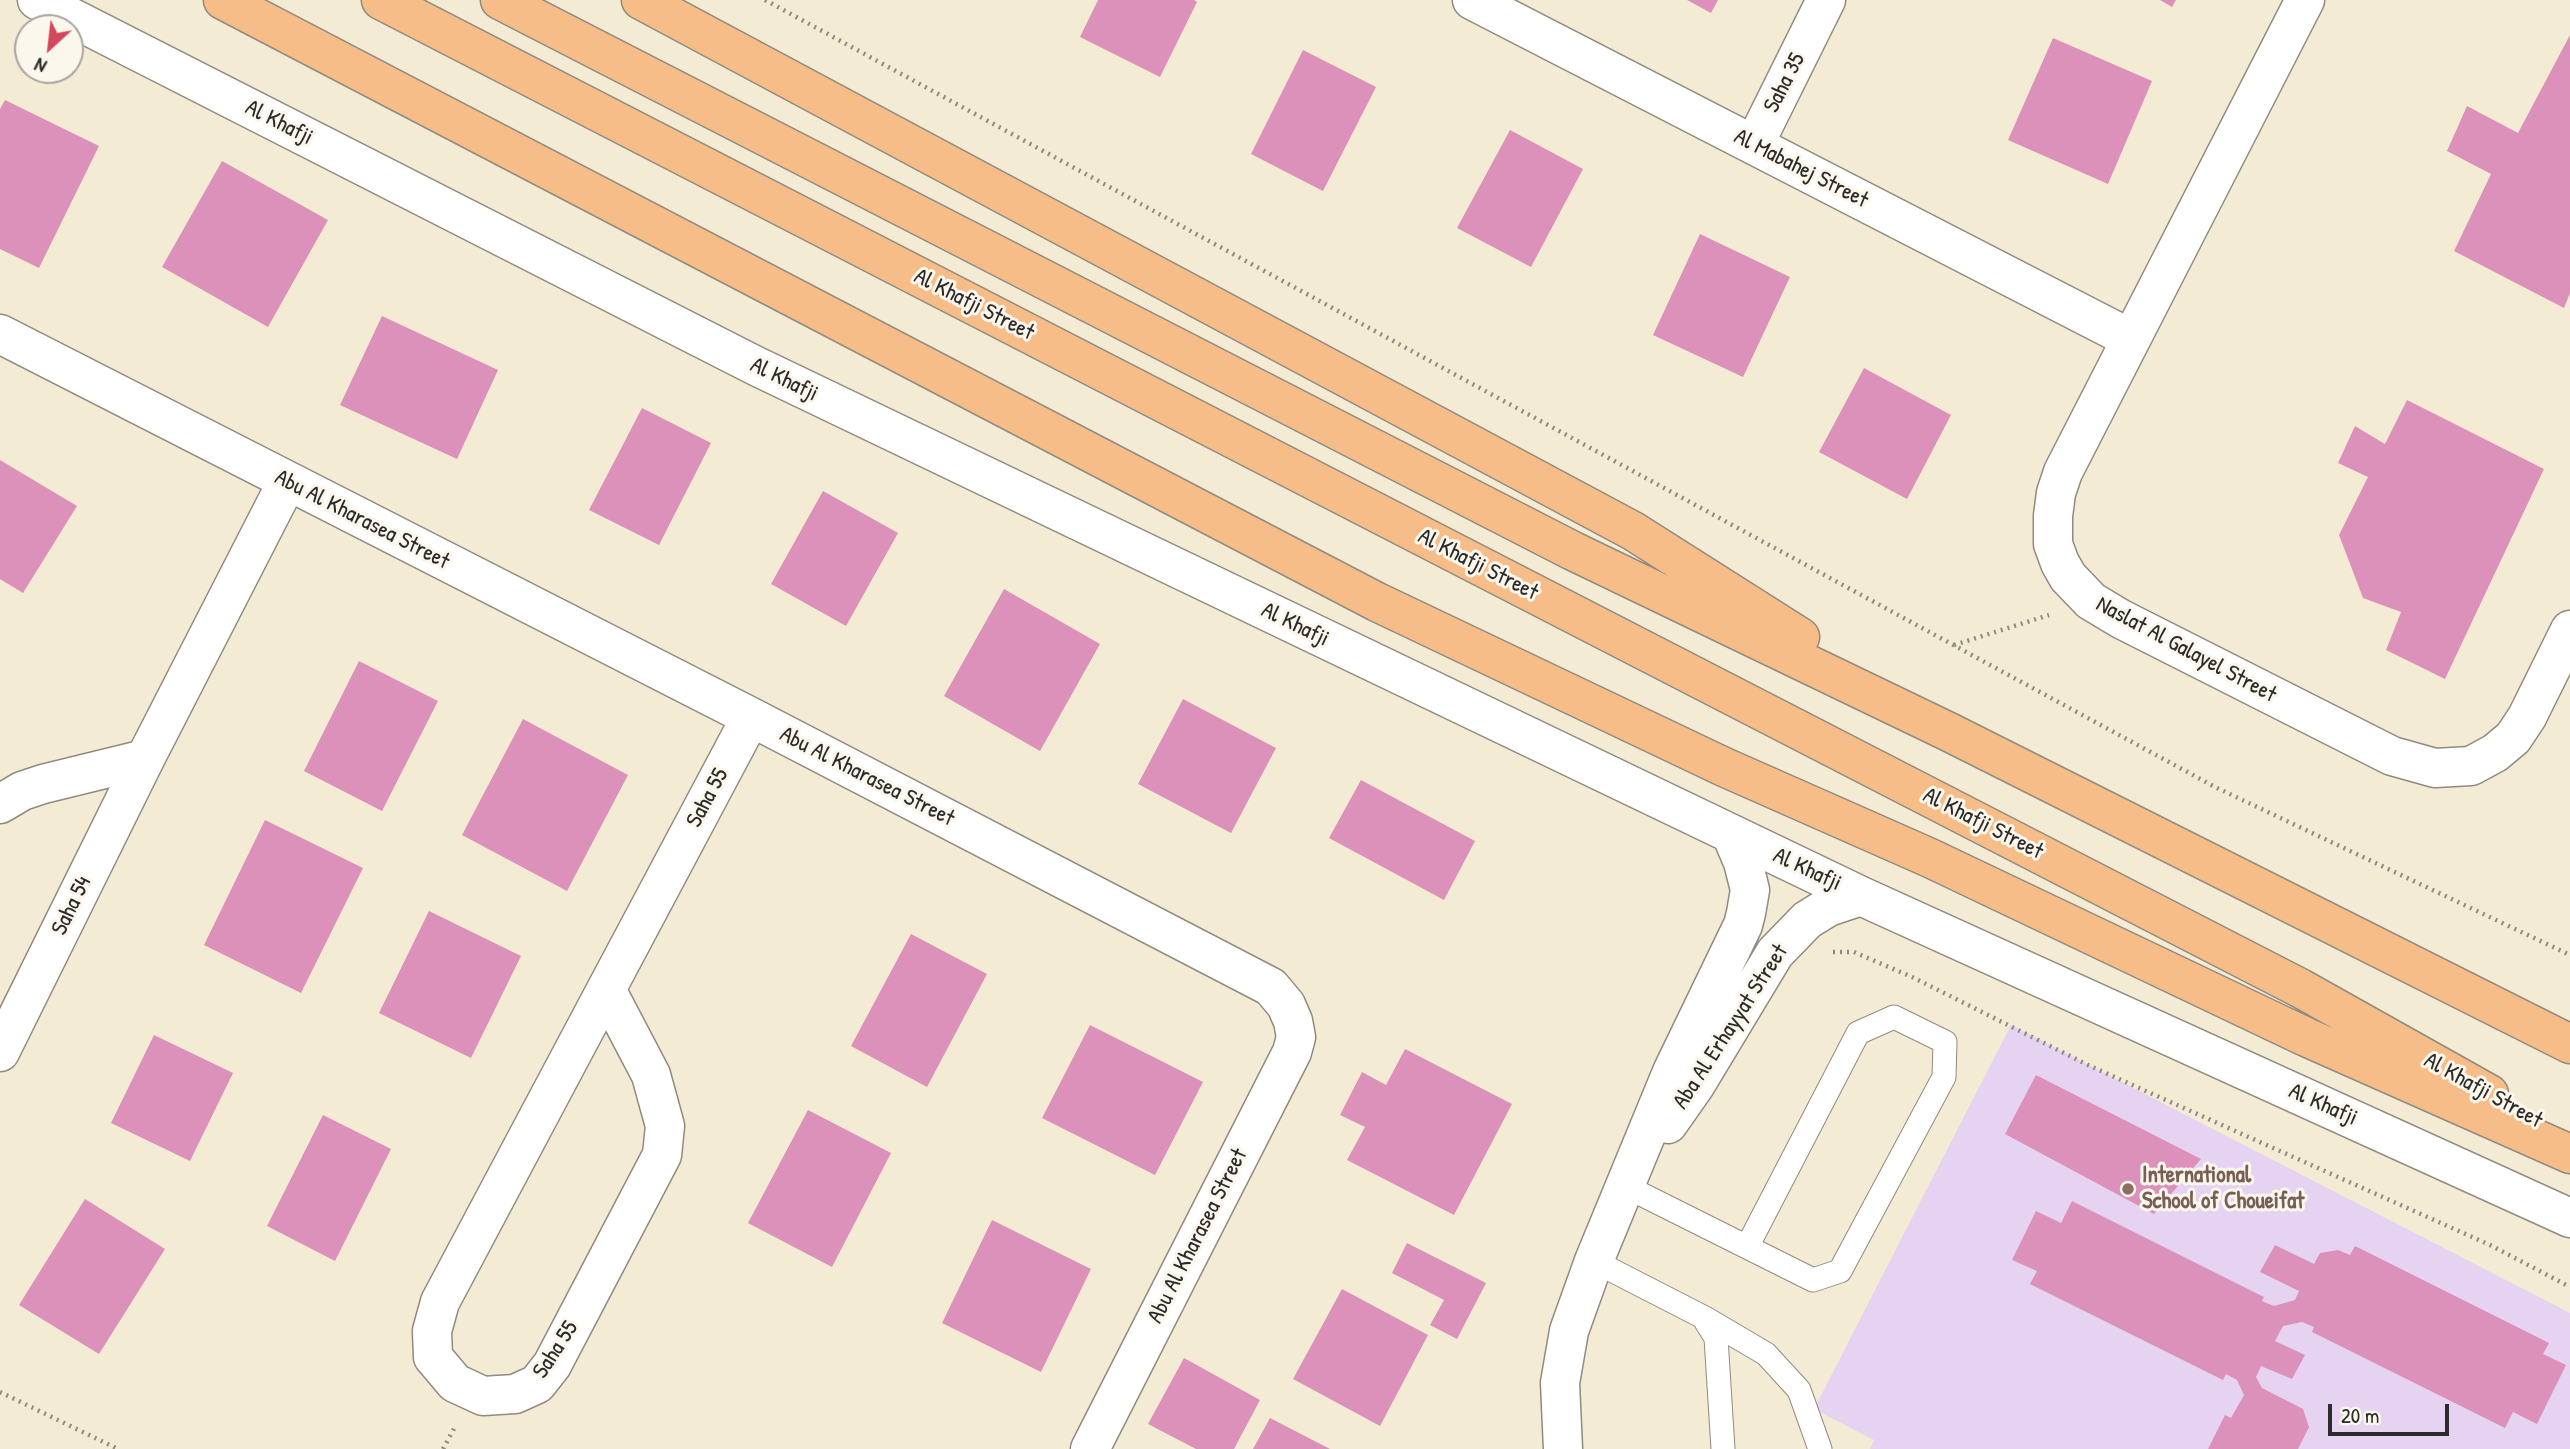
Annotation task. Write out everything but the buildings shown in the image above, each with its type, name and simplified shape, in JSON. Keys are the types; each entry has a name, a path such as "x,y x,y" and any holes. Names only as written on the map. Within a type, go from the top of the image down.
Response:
{"highway":[{"path":"223,0 1377,601 1724,767 1930,858 2306,1037 2570,1154"},
{"name":"Al Khafji Street","path":"381,0 2300,988 2570,1140"},
{"path":"500,0 1573,551 1949,732 2570,1044"},
{"path":"641,0 1633,531 1949,732"}],"street":[{"name":"Al Khafji","path":"37,0 756,366 1861,896 2570,1217"},
{"name":"Al Mabahej Street","path":"1472,0 2131,339"},
{"name":"Naslat Al Galayel Street","path":"2305,0 2063,472 2056,494 2053,544 2068,577 2091,601 2121,620 2392,756 2435,768 2471,766 2513,738 2527,717 2570,629"},
{"name":"Saha 35","path":"1754,145 1830,7"},
{"name":"Abu Al Kharasea Street","path":"0,334 751,717 1271,987 1286,1005 1293,1021 1296,1037 1292,1052 1090,1449"},
{"name":"Saha 54","path":"0,1052 145,760 288,482"},
{"name":"Saha 55","path":"607,991 655,1086 665,1126 662,1155 552,1365 537,1384 515,1394 483,1396 455,1382 433,1357 432,1331 440,1302 751,717"},
{"path":"0,804 22,790 145,760"},
{"name":"Aba Al Erhayyat Street","path":"1563,1449 1560,1383 1569,1331 1594,1261 1672,1072 1743,925 1750,890 1743,862 1731,834"},
{"name":"Aba Al Erhayyat Street","path":"1625,1186 1696,1084 1774,953 1807,920 1828,907 1861,896"}],"lane":[{"path":"1625,1186 1747,1247 1813,1280 1840,1272 1944,1077 1945,1042 1894,1017 1858,1033 1747,1247"},
{"path":"1594,1261 1703,1317 1766,1354 1800,1390 1820,1449"},
{"path":"1703,1317 1716,1338 1723,1449"}],"path":[{"path":"765,0 2215,787 2570,955"},
{"path":"1953,646 2091,601"},
{"path":"1792,935 1818,952 1854,952 1912,977 2090,1066 2490,1245 2570,1287"},
{"path":"0,1391 118,1449"}],"shaded area":[{"name":"International School of Choueifat","path":"2011,1025 2570,1313 2570,1449 1870,1449 1874,1440 1814,1409"}],"place":[{"name":"International School of Choueifat","path":"2128,1189"}]}
